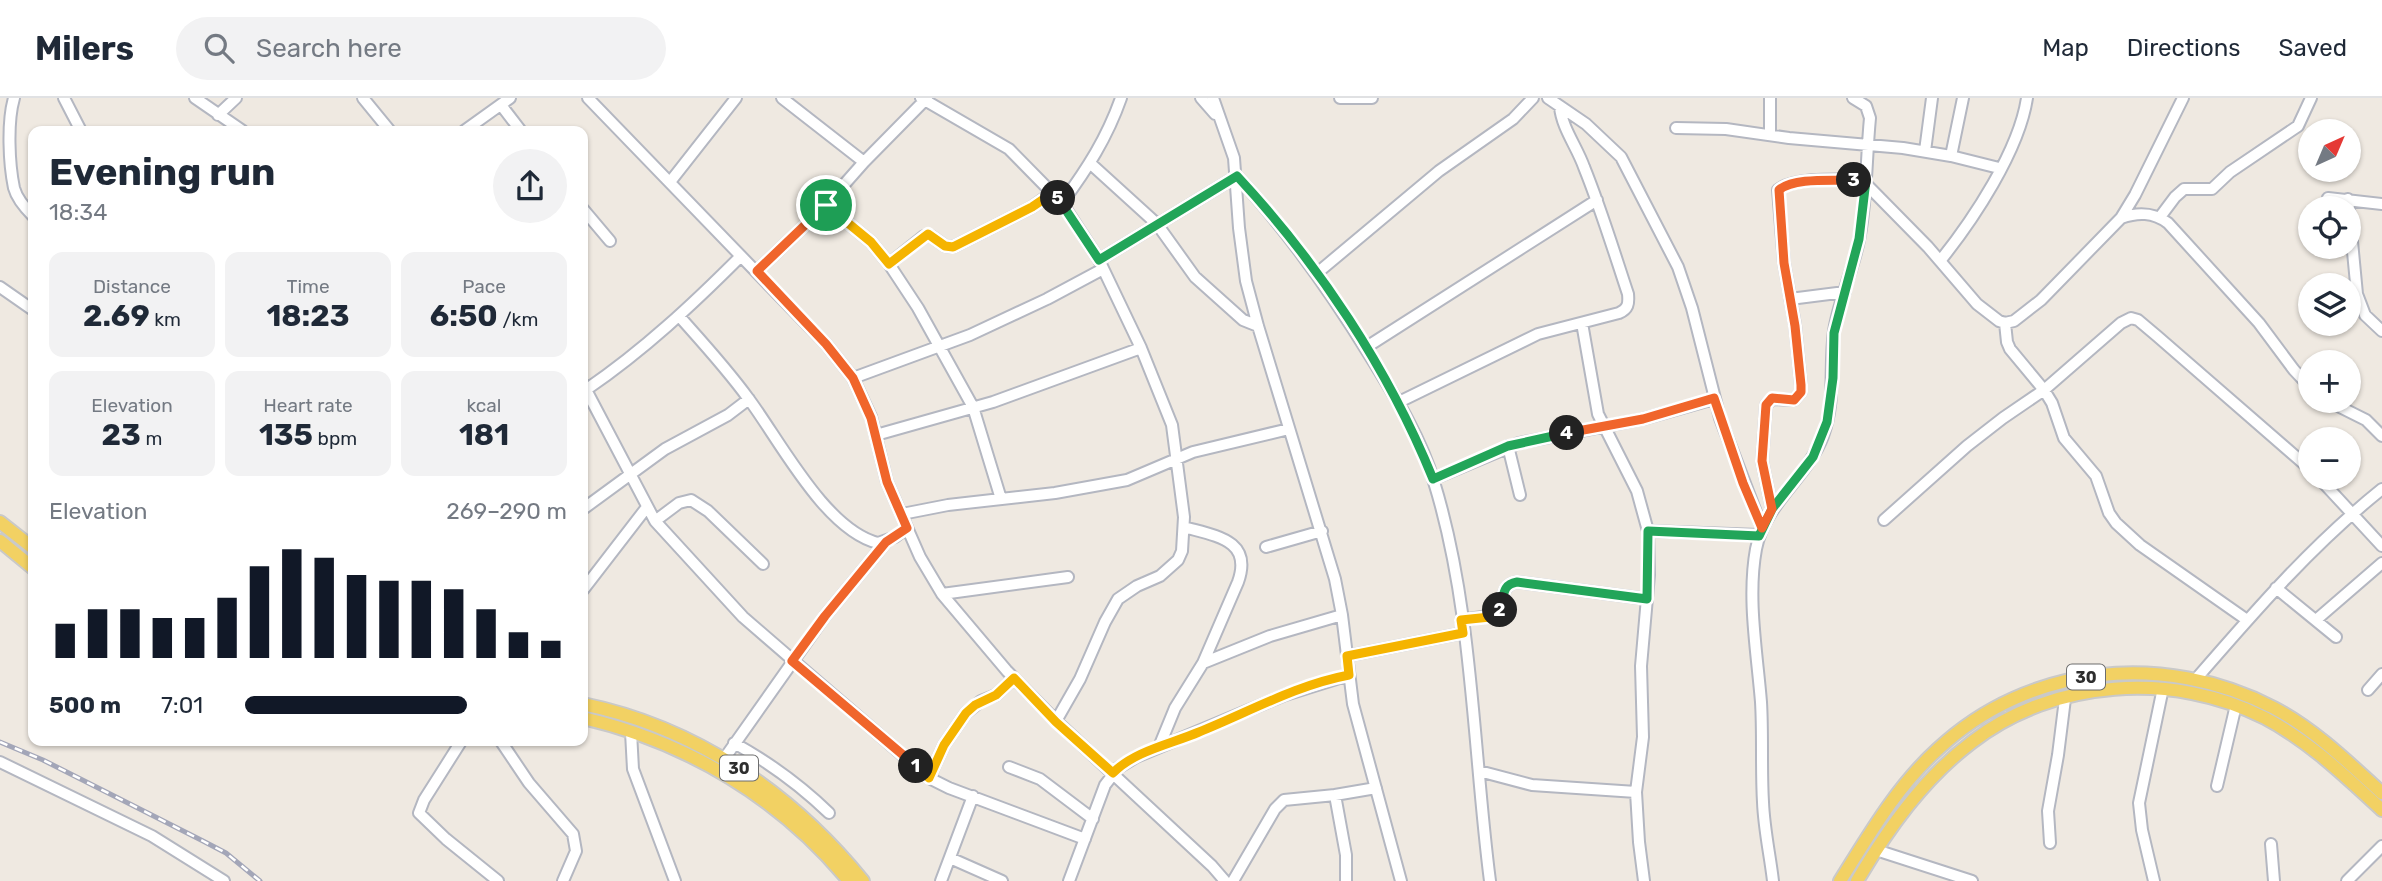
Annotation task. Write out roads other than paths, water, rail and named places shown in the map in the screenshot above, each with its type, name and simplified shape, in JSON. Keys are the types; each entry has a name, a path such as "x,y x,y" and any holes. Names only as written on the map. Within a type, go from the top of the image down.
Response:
{"main road":[{"path":"0,522 28,544"},
{"path":"0,541 28,564"},
{"name":"30","path":"1840,881 1880,818 1924,763 1953,735 1990,711 2035,691 2092,675 2163,673 2220,685 2275,708 2312,733 2361,783 2382,810"},
{"name":"30","path":"1857,881 1912,801 1960,751 1983,733 2009,719 2065,699 2124,687 2163,688 2200,694 2236,705 2268,719 2361,783 2382,793"},
{"name":"30","path":"588,705 658,726 724,759 791,806 842,855 863,881"},
{"name":"30","path":"588,719 678,749 747,788 790,821 849,881"}],"street":[{"path":"14,98 11,109 11,149 15,190 28,210"},
{"path":"64,98 78,126"},
{"path":"195,98 229,126"},
{"path":"218,115 236,98"},
{"path":"363,98 386,126"},
{"path":"588,98 757,271 826,344 853,378 876,435 887,482 920,557 942,594 1014,678 1056,722 1213,866 1225,881"},
{"path":"670,182 736,98"},
{"path":"782,98 863,162"},
{"path":"1062,203 1091,164 1112,124 1121,98"},
{"path":"1201,98 1218,118"},
{"path":"1213,98 1237,176 1239,228 1247,281 1258,326 1322,531 1342,615 1359,729 1401,881"},
{"path":"1340,98 1373,98"},
{"path":"1316,274 1438,171 1513,119 1533,98"},
{"path":"1548,98 1610,144 1630,171 1678,267 1686,287 1714,398 1760,532"},
{"path":"1770,98 1770,135"},
{"path":"1773,881 1763,807 1763,727 1753,595 1754,564 1760,532 1772,509 1807,465 1823,436 1832,394 1834,333 1859,239 1866,182 1869,111 1863,103 1853,98"},
{"path":"1925,151 1931,98"},
{"path":"1951,156 1963,98"},
{"path":"1940,261 1963,233 1999,169 2018,130 2027,98"},
{"path":"2005,323 2021,316 2041,300 2121,218 2183,98"},
{"path":"2160,217 2184,189 2212,189 2230,172 2292,131 2298,126 2311,98"},
{"path":"757,271 826,205 863,162 925,99 1009,149 1062,203 1101,264 1141,348 1172,425 1185,527 1178,560 1160,576 1126,592 1111,610 1080,679 1056,722"},
{"path":"471,126 506,102 518,126"},
{"path":"1399,402 1513,344 1538,334 1619,313 1627,307 1629,302 1597,200 1576,144 1564,124 1560,107"},
{"path":"1676,128 1726,129 1925,151 1999,169"},
{"path":"1091,164 1157,224 1195,277 1243,320 1258,326"},
{"path":"1237,176 1270,212 1366,348 1399,402 1433,479 1451,551 1463,633 1490,881"},
{"path":"853,378 1003,321 1101,264 1157,224 1237,176"},
{"path":"1772,509 1762,461 1766,405 1772,398 1794,400 1801,392 1797,343 1784,263 1779,190 1784,185 1804,182 1866,182 1977,303 1990,315 2005,323"},
{"path":"889,264 928,234 945,246 953,247 1032,207 1054,192"},
{"path":"1366,348 1597,200"},
{"path":"2361,201 2382,204"},
{"path":"826,205 871,242 918,308 973,407 1001,499"},
{"path":"2121,218 2144,214 2160,217 2259,323 2298,374"},
{"path":"588,215 610,241"},
{"path":"588,384 621,365 679,316 741,256"},
{"path":"2354,259 2357,294 2365,315 2382,331"},
{"path":"0,287 28,307"},
{"path":"1790,299 1845,292"},
{"path":"679,316 749,399 799,474 830,509 856,534 878,543 886,542"},
{"path":"1884,520 1968,446 2044,390 2121,323 2132,318 2157,336 2298,459"},
{"path":"1582,323 1591,381 1603,427 1637,491 1648,531 1647,599 1641,666 1643,737 1636,792 1644,881"},
{"path":"2005,323 2010,349 2052,403 2064,438 2096,476 2116,523 2140,545 2247,620"},
{"path":"876,435 1018,394 1141,348"},
{"path":"588,392 655,521 743,617 929,778 1085,839"},
{"path":"1433,479 1508,446 1603,427 1714,398"},
{"path":"588,505 665,449 728,415 749,399"},
{"path":"2352,413 2366,420 2382,436"},
{"path":"902,514 1127,480 1203,449 1289,429"},
{"path":"1508,446 1520,495"},
{"path":"2196,679 2276,588 2329,533 2382,489"},
{"path":"2330,490 2382,546"},
{"path":"588,496 593,501"},
{"path":"655,521 679,503 691,500 708,511 763,564"},
{"path":"588,584 647,507"},
{"path":"1159,747 1175,708 1203,663 1242,572 1242,557 1230,542 1185,527"},
{"path":"724,759 825,616 886,542 907,528"},
{"path":"1266,547 1322,531"},
{"path":"1648,531 1760,532"},
{"path":"2316,620 2382,563"},
{"path":"942,594 1068,577"},
{"path":"1461,620 1496,615 1503,604 1505,589 1510,583 1517,582 1647,599"},
{"path":"2276,588 2336,637"},
{"path":"1203,663 1270,636 1342,615"},
{"path":"1347,656 1463,633"},
{"path":"2368,690 2382,674"},
{"path":"1069,881 1105,785 1124,763 1285,695 1349,675"},
{"path":"929,778 944,745 966,713 975,705 996,695 1014,678"},
{"path":"2154,881 2142,830 2139,803 2163,688"},
{"path":"2050,843 2048,811 2065,699"},
{"path":"2217,786 2236,705"},
{"path":"631,732 633,769 675,881"},
{"path":"734,743 785,774 830,813"},
{"path":"458,746 424,800 419,813 498,881"},
{"path":"504,746 529,783 573,834 576,851 563,881"},
{"path":"0,762 152,836 224,881"},
{"path":"1009,767 1040,779 1093,818"},
{"path":"1479,771 1532,785 1636,792"},
{"path":"1233,881 1275,809 1284,800 1376,788"},
{"path":"1335,795 1346,855 1346,881"},
{"path":"941,881 972,796"},
{"path":"2271,844 2274,881"},
{"path":"2347,881 2382,846"},
{"path":"1876,850 1956,879 1972,881"},
{"path":"950,858 1002,881"}],"railway":[{"path":"0,742 43,760 226,853 260,881"}]}
